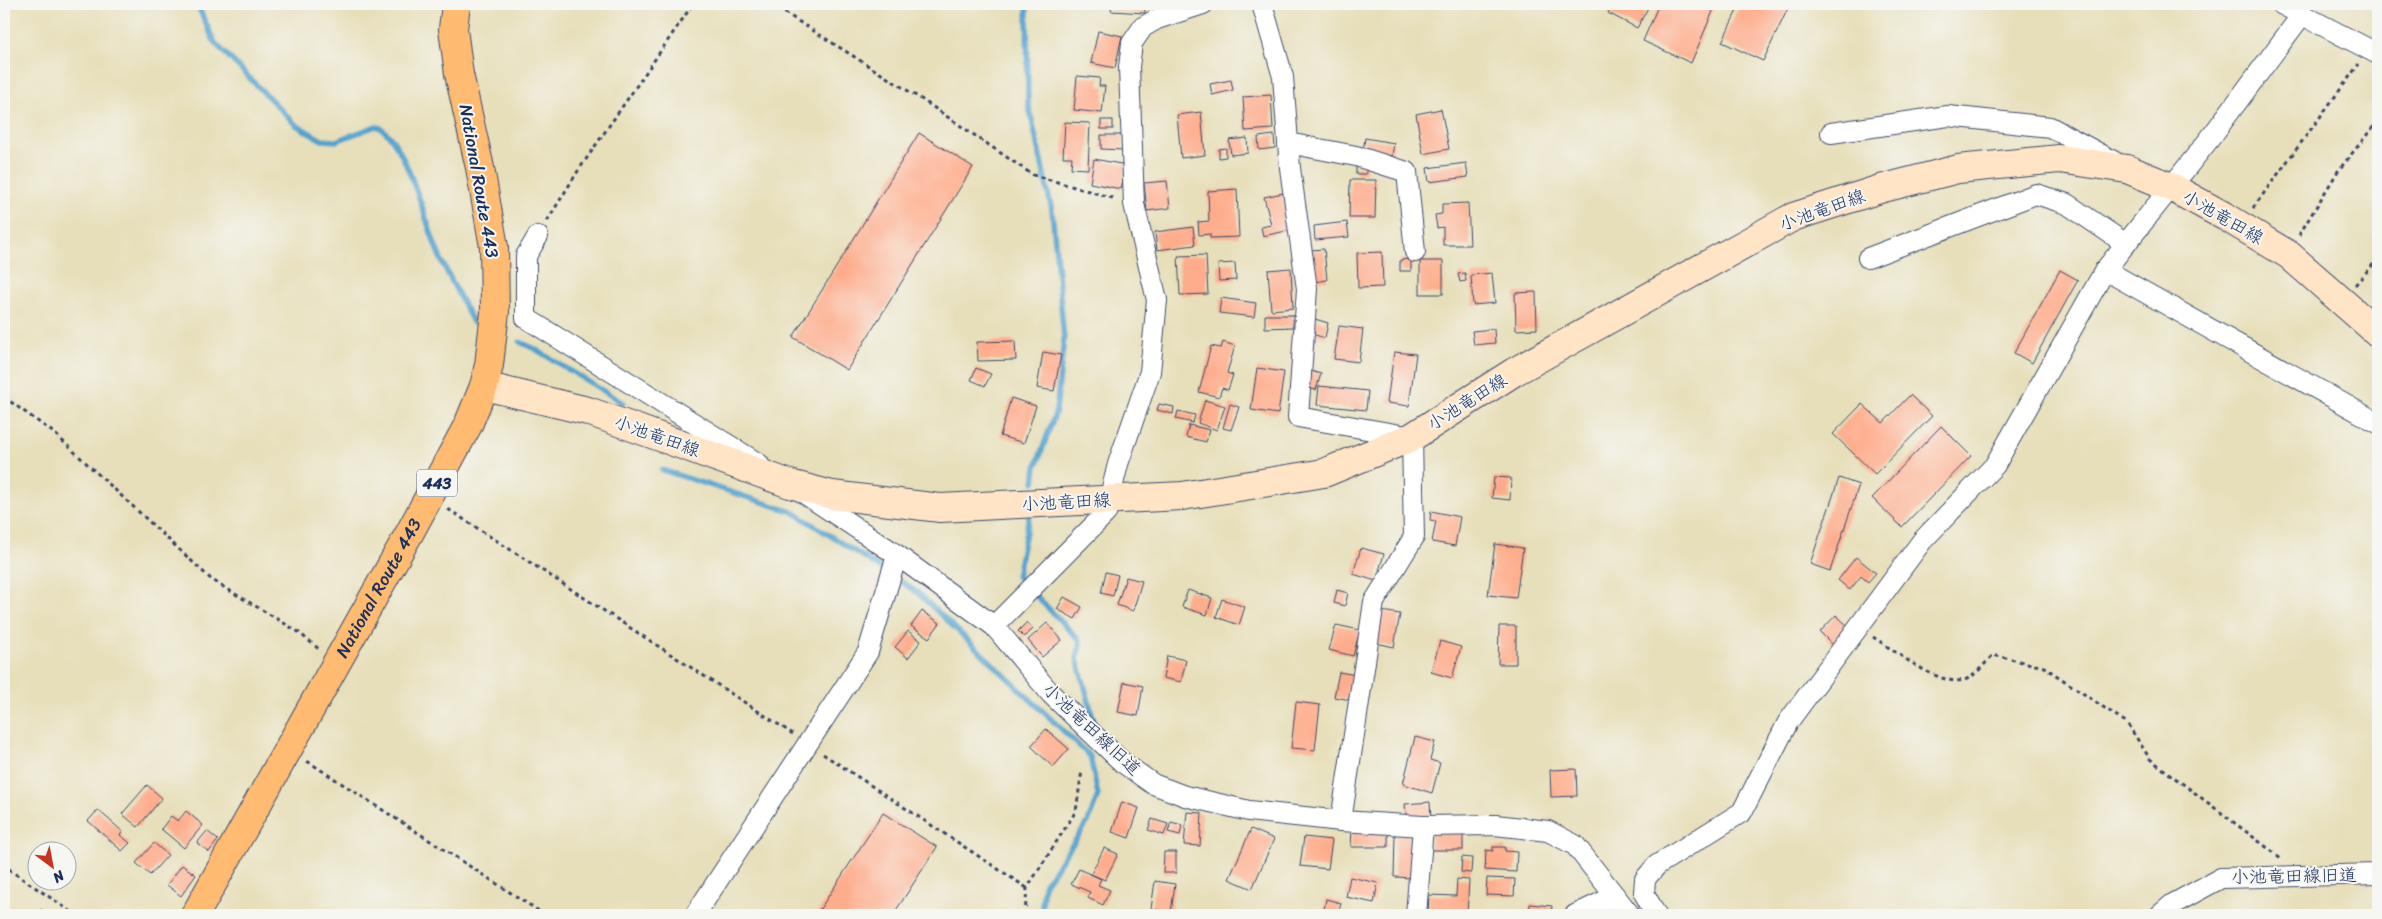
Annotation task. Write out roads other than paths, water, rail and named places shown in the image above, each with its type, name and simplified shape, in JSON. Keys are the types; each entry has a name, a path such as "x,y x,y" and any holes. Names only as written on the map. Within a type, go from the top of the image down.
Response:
{"highway":[{"name":"National Route 443","path":"195,915 429,497 468,425 484,386 489,366 495,312 494,246 480,168 459,74 453,29 456,4"}],"main road":[{"name":"小池竜田線","path":"484,386 588,411 790,484 832,495 940,508 1182,496 1324,473 1412,437 1514,372 1793,217 1880,189 1958,169 2059,159 2127,169 2171,187 2240,225 2289,255 2378,333"}],"street":[{"path":"994,626 1106,513 1118,464 1150,372 1157,300 1134,204 1129,67 1132,43 1143,27 1157,19 1203,4"},
{"path":"1262,4 1283,77 1288,143 1307,289 1298,417 1412,437 1414,537 1374,602 1341,821"},
{"path":"2281,4 2300,16 2374,52"},
{"path":"1656,915 1644,893 1645,879 1657,865 1742,812 1788,722 1922,541 1995,465 2105,270 2211,137 2300,16"},
{"path":"1832,134 1948,116 2050,127 2127,169"},
{"path":"1288,143 1356,156 1407,172 1415,252"},
{"path":"1868,258 2036,194 2066,204 2126,244"},
{"name":"小池竜田線旧道","path":"538,236 526,256 526,318 790,484 893,569 994,626 1051,694 1122,762 1153,784 1185,796 1249,811 1341,821 1423,826 1495,825 1548,831 1576,845 1630,915"},
{"path":"2105,270 2378,423"},
{"path":"695,915 806,743 868,652 893,569"},
{"path":"1416,915 1423,826"},
{"name":"小池竜田線旧道","path":"2160,915 2173,904 2220,878 2378,874"},
{"path":"1575,915 1615,896"}],"waterway":[{"path":"197,4 215,43 296,125 322,140 336,141 376,126 387,133 406,164 440,257 473,322"},
{"path":"1027,4 1028,102 1052,210 1064,338 1056,411 1036,467 1034,482"},
{"path":"520,342 535,349 623,403"},
{"path":"662,470 793,512 887,572"},
{"path":"1029,517 1017,576 1079,640 1080,646 1077,658 1096,728"},
{"path":"895,577 918,593 1090,756 1098,795 1088,822 1044,885 1041,915"}]}
